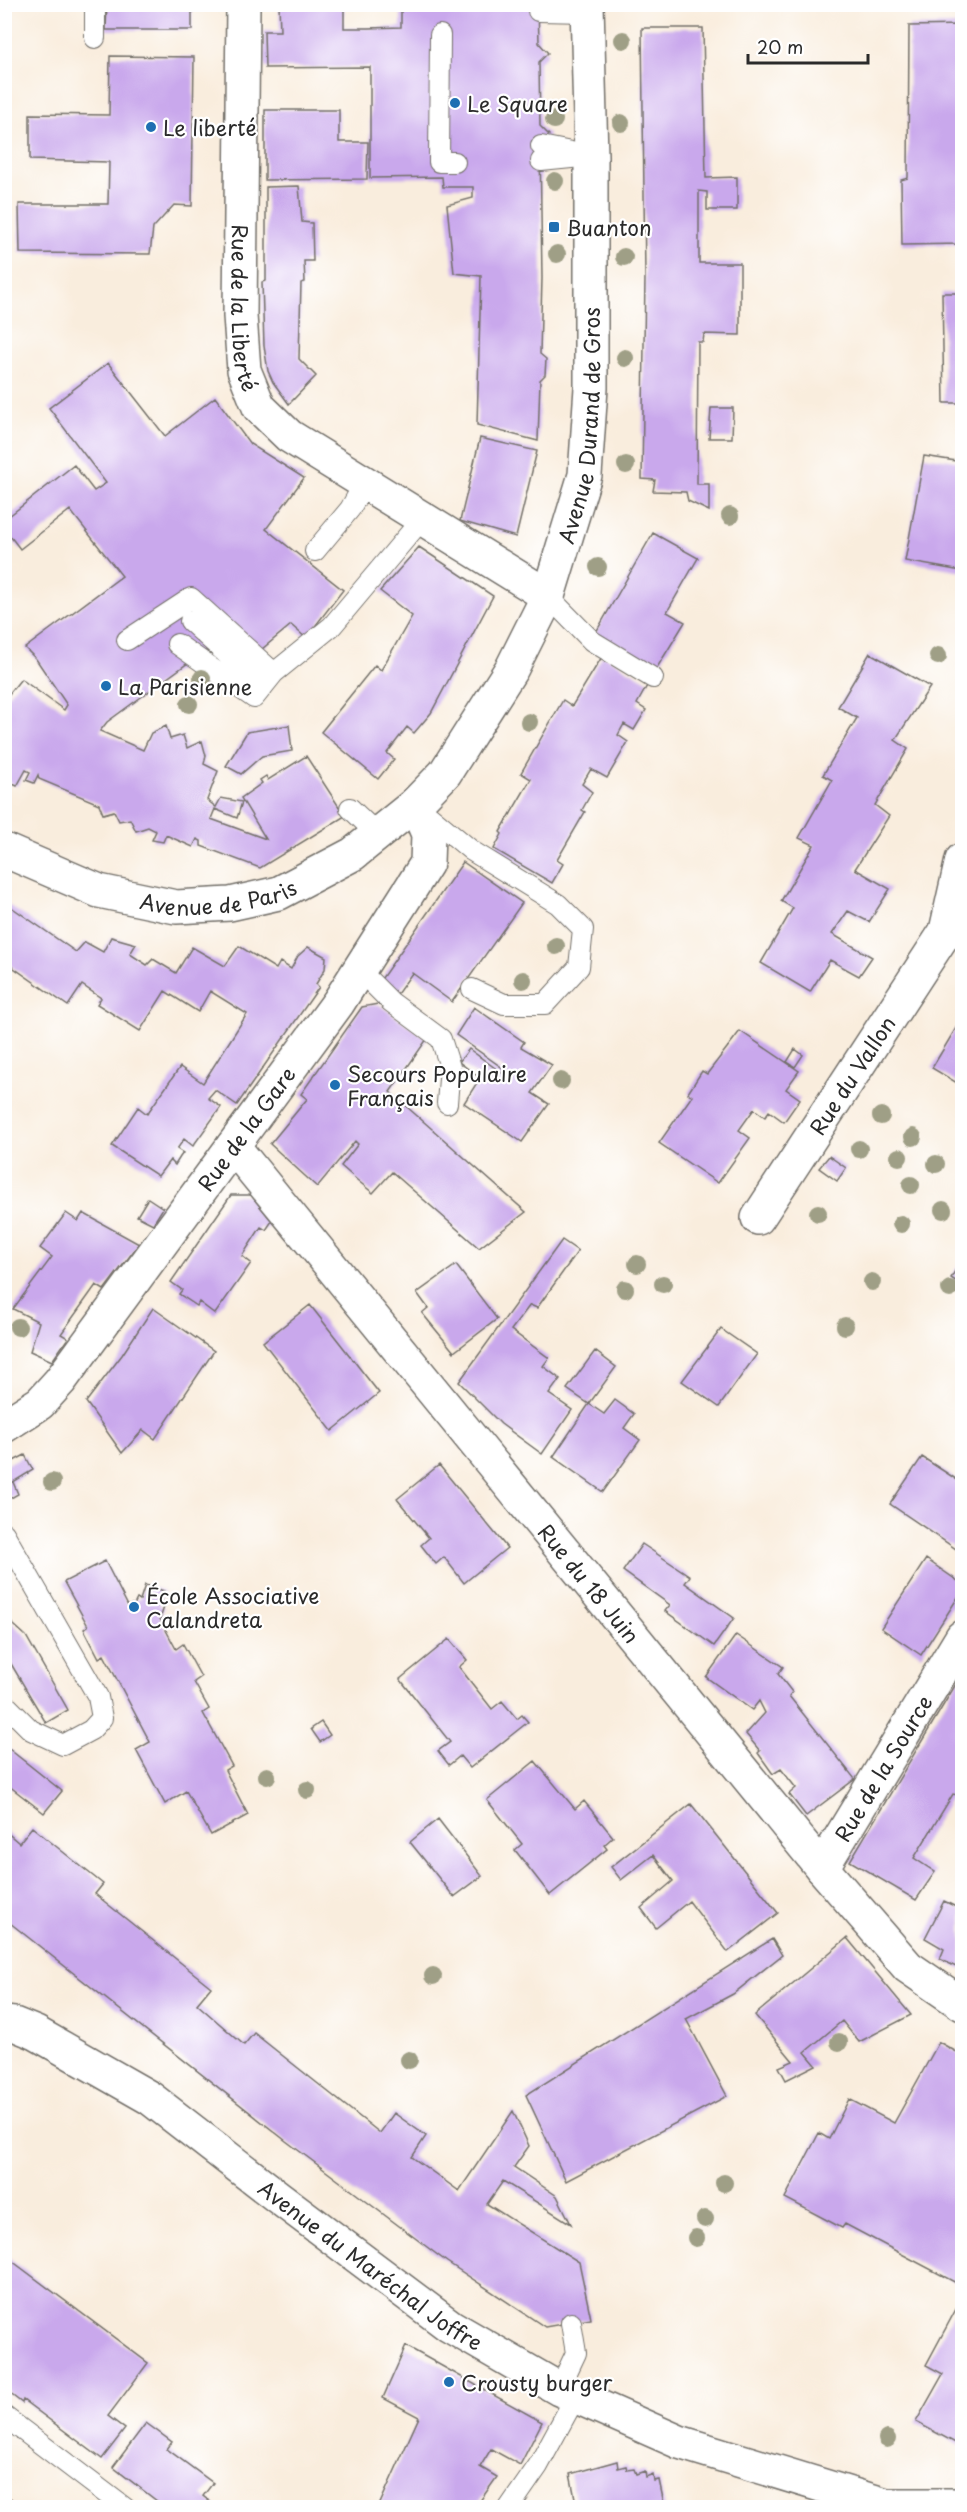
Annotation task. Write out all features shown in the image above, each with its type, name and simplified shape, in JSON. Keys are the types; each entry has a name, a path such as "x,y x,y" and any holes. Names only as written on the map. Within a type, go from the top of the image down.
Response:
{"street":[{"name":"Rue de la Liberté","path":"243,4 240,316 244,370 259,407 289,436 548,596"},
{"name":"Avenue Durand de Gros","path":"416,804 445,773 512,668 548,596 585,475 591,388 591,156 587,8"},
{"name":"Avenue de Paris","path":"4,850 99,891 176,907 230,904 279,893 352,854 416,804"},
{"name":"Rue de la Gare","path":"4,1426 40,1403 60,1381 338,1003 428,863 428,834 416,804"},
{"name":"Rue du Vallon","path":"758,1218 954,919 963,860"},
{"name":"Rue du 18 Juin","path":"233,1146 822,1868 908,1967 955,2001 963,2004"},
{"name":"Rue de la Source","path":"822,1868 963,1637"},
{"name":"Avenue du Maréchal Joffre","path":"8,2021 36,2033 150,2098 450,2326 567,2393 679,2442 894,2506 963,2505"}],"lane":[{"path":"95,4 95,38"},
{"path":"538,11 587,8"},
{"path":"440,35 440,162 455,162"},
{"path":"541,154 591,156"},
{"path":"315,550 350,509 364,484"},
{"path":"177,644 254,698 269,680 332,626 422,519"},
{"path":"548,596 592,641 653,678"},
{"path":"127,640 190,598 269,680"},
{"path":"190,621 269,680"},
{"path":"416,804 472,851 558,904 583,929 579,967 545,1004 504,1004 472,989"},
{"path":"350,808 376,834"},
{"path":"359,970 391,1002 441,1039 450,1067 447,1103"},
{"path":"4,1533 98,1696 102,1718 91,1730 63,1745 31,1730 4,1703"},
{"path":"509,2508 538,2466 567,2393 576,2354 571,2323"},
{"path":"4,2416 125,2508"}],"building":[{"path":"279,4 344,4 344,28 369,28 401,27 401,4 538,4 539,43 548,53 539,62 540,126 549,135 540,144 542,278 540,354 546,359 545,375 540,380 538,441 477,425 481,276 454,273 447,205 473,198 473,187 443,187 442,177 370,178 370,67 265,68 264,31 280,31"},
{"path":"107,5 192,5 192,30 106,30"},
{"path":"962,25 962,244 902,245 901,180 908,178 909,26"},
{"path":"642,28 703,28 706,178 737,177 737,210 707,210 707,192 699,191 699,263 740,263 740,335 704,334 703,342 698,342 697,484 709,484 709,511 688,501 686,492 653,491 655,480 642,479 645,277"},
{"path":"110,56 194,57 192,206 174,205 153,228 150,254 20,253 19,204 108,204 109,162 30,160 30,114 109,115"},
{"path":"265,110 339,110 339,142 368,142 367,179 265,180"},
{"path":"299,186 302,222 312,223 313,261 304,261 305,282 301,283 299,359 316,376 289,404 268,371 264,346 262,282 266,281 266,187"},
{"path":"942,293 962,293 962,403 944,403"},
{"path":"108,363 165,436 215,397 250,444 304,478 266,529 343,590 306,638 291,625 262,649 235,630 206,650 224,665 211,681 188,663 107,722 100,731 143,750 151,733 166,726 170,739 183,735 187,748 202,741 206,756 204,764 218,771 207,800 216,807 221,798 242,802 237,818 215,809 211,819 266,839 241,798 262,783 260,780 266,776 268,780 306,756 345,816 260,868 201,846 201,841 197,839 193,847 166,835 163,842 152,840 156,831 148,827 136,831 130,819 119,821 114,811 103,814 99,804 39,779 38,775 34,783 26,780 30,772 26,770 17,786 4,780 4,700 21,679 64,710 67,705 36,659 25,648 122,576 70,510 20,549 4,528 4,520 74,465 94,491 106,483 49,408"},
{"path":"711,408 733,408 732,438 709,438"},
{"path":"480,438 537,451 516,537 460,521"},
{"path":"924,456 962,462 962,571 905,561"},
{"path":"653,533 698,558 667,612 685,622 655,671 595,634"},
{"path":"419,547 493,596 431,713 414,733 407,727 387,753 394,759 378,779 321,732 375,665 381,670 412,616 380,591"},
{"path":"870,653 930,687 895,740 908,749 875,805 889,816 855,869 890,889 869,922 848,911 832,934 872,957 859,976 830,960 810,992 761,963 793,908 781,901 814,845 799,838 832,780 823,775 857,718 838,707"},
{"path":"603,655 649,682 637,704 646,710 634,730 624,724 618,735 628,742 607,778 591,769 582,784 592,792 582,810 585,812 557,860 563,864 552,883 494,849 502,834 500,832 531,779 521,773 563,700 572,706"},
{"path":"289,725 292,751 262,756 241,774 226,766 247,732"},
{"path":"463,862 522,903 452,1002 412,973 395,997 377,985"},
{"path":"4,902 76,952 85,942 103,952 111,937 136,944 130,954 147,965 153,959 176,973 192,947 225,966 239,946 276,969 280,962 291,969 298,956 308,947 326,957 325,969 316,984 319,987 237,1105 215,1090 208,1098 221,1107 193,1146 184,1139 177,1149 183,1153 175,1165 170,1160 158,1176 112,1146 138,1107 147,1114 180,1067 203,1083 247,1014 210,991 198,1012 165,991 140,1031 97,1004 101,998 82,985 68,1006 4,961"},
{"path":"378,1004 427,1039 390,1092 526,1212 479,1248 392,1172 373,1193 357,1180 341,1166 358,1144 355,1141 317,1187 270,1144 307,1099 301,1094 362,1007"},
{"path":"474,1007 524,1042 521,1047 552,1065 532,1093 549,1104 522,1142 464,1103 480,1078 459,1062 469,1049 502,1073 504,1069 456,1035"},
{"path":"962,1018 962,1086 932,1068"},
{"path":"740,1031 799,1071 786,1089 800,1099 784,1122 769,1111 765,1117 754,1109 739,1130 750,1138 718,1183 659,1143 692,1096 688,1093 702,1071 707,1074"},
{"path":"795,1049 803,1055 795,1067 787,1062"},
{"path":"829,1156 846,1168 837,1181 819,1168"},
{"path":"231,1195 251,1195 272,1221 266,1230 261,1227 242,1256 251,1263 215,1314 199,1302 197,1306 179,1294 182,1290 171,1282"},
{"path":"148,1198 163,1208 153,1224 137,1216"},
{"path":"66,1213 78,1221 83,1213 139,1244 104,1290 96,1285 61,1334 68,1338 52,1361 30,1351 39,1322 13,1309 52,1257 40,1248"},
{"path":"562,1240 578,1251 537,1308 530,1305 511,1330 549,1358 543,1366 560,1379 549,1394 572,1410 542,1454 501,1424 459,1382"},
{"path":"962,1259 962,1285 951,1278"},
{"path":"456,1265 497,1319 454,1352 422,1313 428,1308 417,1293"},
{"path":"310,1305 379,1393 332,1431 263,1342"},
{"path":"153,1308 214,1351 155,1439 143,1430 122,1453 86,1402 122,1355"},
{"path":"721,1329 757,1354 719,1407 682,1381"},
{"path":"595,1351 616,1367 589,1404 567,1389"},
{"path":"615,1400 634,1414 624,1428 640,1440 603,1492 553,1457 589,1404 604,1414"},
{"path":"25,1455 33,1470 13,1482 18,1494 4,1502 4,1466"},
{"path":"922,1457 962,1483 962,1553 890,1504"},
{"path":"439,1465 507,1548 464,1583 444,1557 436,1564 421,1545 429,1538 397,1499"},
{"path":"642,1544 690,1576 685,1583 734,1618 714,1646 665,1611 670,1605 623,1571"},
{"path":"926,1559 962,1584 962,1591 921,1655 881,1628"},
{"path":"105,1561 128,1606 132,1604 133,1607 137,1599 140,1600 145,1585 164,1591 159,1606 164,1607 160,1619 176,1649 183,1644 201,1677 194,1682 209,1709 203,1713 232,1766 225,1770 248,1815 211,1835 186,1791 165,1804 136,1750 150,1742 104,1655 99,1658 84,1629 88,1626 64,1582"},
{"path":"4,1616 26,1636 68,1710 46,1723 4,1652"},
{"path":"736,1635 783,1667 778,1674 792,1692 789,1696 855,1779 806,1816 789,1794 796,1788 781,1769 773,1774 758,1753 760,1751 746,1734 765,1713 759,1701 752,1710 706,1677"},
{"path":"449,1639 467,1660 459,1667 492,1709 502,1701 517,1719 522,1715 528,1722 470,1768 460,1756 449,1765 438,1751 450,1742 400,1679"},
{"path":"962,1674 962,1786 957,1795 953,1794 914,1858 935,1872 916,1900 850,1861"},
{"path":"321,1722 330,1735 320,1742 311,1729"},
{"path":"4,1745 62,1791 44,1813 4,1782"},
{"path":"535,1761 575,1809 584,1801 613,1837 604,1845 607,1849 550,1895 515,1850 522,1844 487,1800"},
{"path":"691,1804 778,1913 728,1952 689,1901 656,1928 641,1908 673,1881 653,1855 621,1880 611,1867"},
{"path":"438,1819 482,1876 454,1897 410,1842"},
{"path":"32,1827 103,1884 95,1894 211,1987 197,2004 244,2045 254,2033 380,2133 394,2113 426,2136 412,2157 459,2191 513,2111 529,2146 514,2167 557,2196 571,2224 503,2181 487,2204 579,2262 591,2319 545,2327 447,2262 286,2141 5,1919 5,1831 19,1843"},
{"path":"944,1901 962,1910 962,1970 940,1959 944,1949 925,1938"},
{"path":"847,1938 911,2015 859,2042 842,2021 805,2052 816,2065 786,2080 779,2067 793,2061 755,2015"},
{"path":"772,1939 782,1955 733,1994 686,2019 727,2096 566,2181 526,2095"},
{"path":"939,2042 962,2055 962,2286 845,2224 842,2228 785,2198 819,2133 829,2139 849,2099 894,2123"},
{"path":"4,2255 148,2363 108,2416 125,2429 102,2459 23,2400 22,2403 4,2389"},
{"path":"962,2298 961,2446 916,2422 943,2374 926,2365"},
{"path":"406,2346 542,2422 520,2465 491,2449 480,2467 497,2477 475,2508 378,2508 419,2417 383,2398"},
{"path":"146,2423 172,2442 167,2449 213,2483 203,2496 218,2508 166,2508 113,2467"},
{"path":"617,2461 618,2468 626,2466 627,2470 634,2469 636,2474 645,2471 646,2477 653,2474 654,2481 659,2480 665,2508 577,2508 570,2474"}],"railway":[{"path":"4,2497 19,2508"}],"place":[{"name":"Le Square","path":"455,103"},
{"name":"Le liberté","path":"151,127"},
{"name":"Buanton","path":"554,227"},
{"name":"La Parisienne","path":"106,686"},
{"name":"Secours Populaire Français","path":"335,1085"},
{"name":"École Associative Calandreta","path":"134,1607"},
{"name":"Crousty burger","path":"449,2382"}]}
